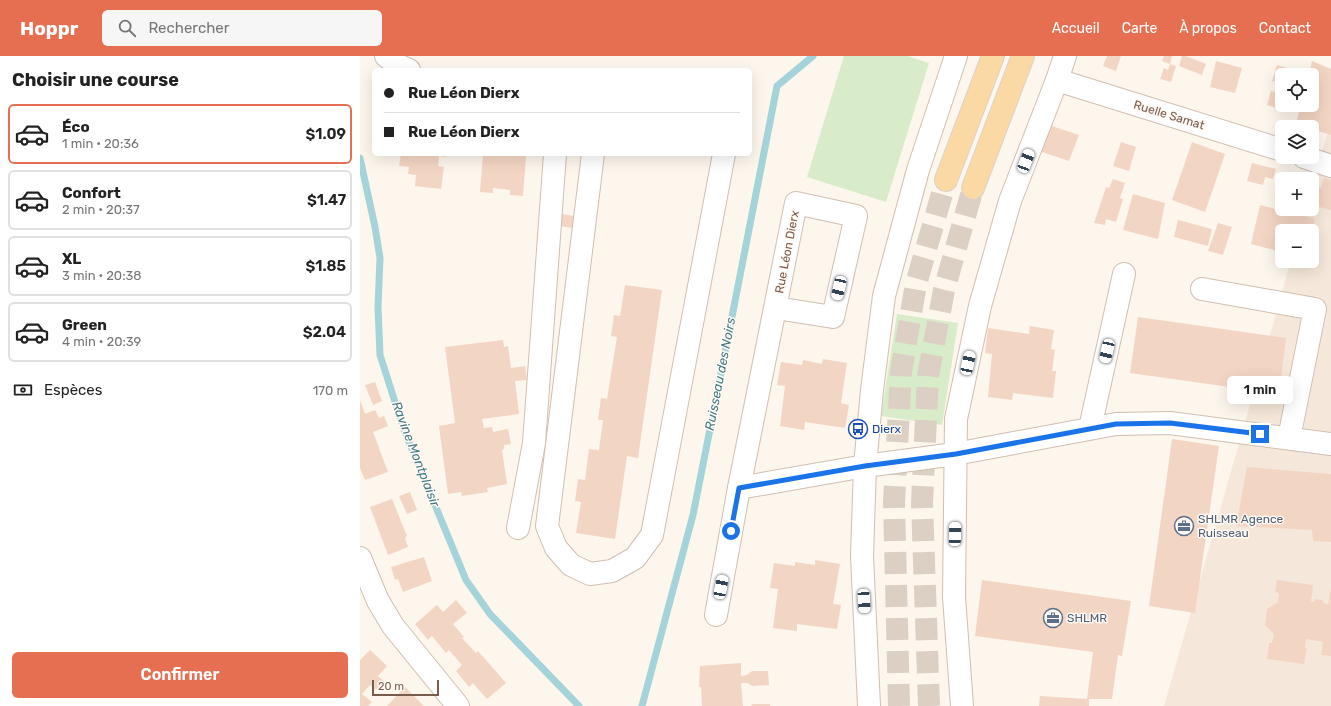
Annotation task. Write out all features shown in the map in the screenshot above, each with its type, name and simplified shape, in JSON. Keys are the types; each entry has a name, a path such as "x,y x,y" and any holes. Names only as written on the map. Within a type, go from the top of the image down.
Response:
{"main road":[{"path":"946,180 993,56"},
{"path":"973,188 1023,56"}],"street":[{"path":"386,56 405,68"},
{"path":"869,706 862,556 865,466 872,390 884,296 918,170 956,56"},
{"path":"962,706 954,597 956,419 980,306 1010,201 1065,56"},
{"name":"Ruelle Samat","path":"1057,80 1275,148"},
{"path":"518,528 534,443 555,156"},
{"path":"593,156 547,526 556,548 571,564 590,574 612,571 635,558 652,535 724,156"},
{"path":"1319,162 1331,166"},
{"name":"Rue Léon Dierx","path":"716,615 739,488 796,202 856,216 833,317 776,308"},
{"path":"1090,428 1124,274"},
{"path":"1202,289 1315,309 1289,438"},
{"path":"739,488 865,466 956,454 1116,424 1170,423 1331,444"},
{"path":"360,558 378,601 393,626 458,706"}],"shaded area":[{"path":"1331,121 1331,706 1164,706 1289,268 1319,268 1319,224 1302,224 1304,216 1319,216 1319,172 1316,172"}],"green space":[{"path":"844,56 907,56 929,63 886,202 807,177"},
{"path":"897,314 958,323 942,425 881,416"}],"building":[{"path":"1107,56 1121,56 1116,71 1103,66"},
{"path":"1164,56 1172,56 1170,64 1162,61"},
{"path":"1182,56 1186,56 1206,64 1202,75 1179,66"},
{"path":"1216,61 1242,68 1235,93 1210,87"},
{"path":"1312,61 1331,69 1331,135 1319,131 1319,120 1297,120 1299,112 1319,112 1319,68 1310,68"},
{"path":"1170,64 1176,66 1171,82 1160,79 1164,68 1168,70"},
{"path":"1277,65 1287,68 1276,68"},
{"path":"1275,71 1275,82 1272,81"},
{"path":"1271,91 1275,92 1275,107 1267,105"},
{"path":"1049,125 1079,135 1069,161 1039,151"},
{"path":"1121,142 1136,147 1129,171 1113,166"},
{"path":"1192,142 1225,154 1205,212 1172,200"},
{"path":"401,156 439,156 438,166 444,167 441,189 415,186 416,175 408,174 409,167 399,166"},
{"path":"483,156 526,156 523,196 510,195 510,190 493,188 493,193 480,192"},
{"path":"1252,163 1276,169 1273,179 1265,177 1263,185 1247,181"},
{"path":"1324,178 1331,180 1331,210 1319,207 1319,187 1321,188"},
{"path":"1113,179 1125,183 1120,198 1123,199 1116,222 1106,219 1105,225 1094,223 1106,187 1109,188"},
{"path":"1133,194 1165,203 1158,239 1123,230"},
{"path":"1260,205 1275,209 1275,216 1303,216 1315,219 1314,224 1275,224 1275,250 1251,244"},
{"path":"562,214 574,216 572,228 560,226"},
{"path":"1178,220 1212,229 1208,246 1174,237"},
{"path":"1218,223 1232,227 1223,255 1208,251"},
{"path":"625,285 662,290 638,458 627,456 615,539 576,533 581,502 575,501 578,479 585,480 589,449 599,450 603,420 598,420 601,398 607,399 617,337 611,336 614,315 620,316"},
{"path":"1138,317 1286,338 1279,394 1130,373"},
{"path":"1030,326 1054,330 1051,349 1055,350 1052,371 1056,371 1053,398 1013,393 1012,400 988,397 992,354 985,353 988,328 1029,334"},
{"path":"503,340 504,347 508,346 511,368 525,366 527,380 515,381 519,414 482,419 484,428 492,427 493,432 508,429 511,444 504,445 504,449 502,450 507,484 487,488 488,492 462,496 461,492 448,494 439,426 455,423 445,347"},
{"path":"823,359 847,363 841,403 849,405 845,428 805,422 804,430 780,426 785,386 777,385 781,362 802,365 803,360 822,364"},
{"path":"375,382 382,401 373,405 365,385"},
{"path":"360,400 365,414 375,410 379,418 384,416 388,426 373,432 388,472 365,480 360,468"},
{"name":"SHLMR Agence Ruisseau","path":"1172,439 1219,446 1195,613 1149,606"},
{"path":"1247,467 1331,474 1331,542 1313,541 1312,530 1236,526"},
{"path":"410,492 417,510 407,514 399,496"},
{"path":"392,499 407,536 405,538 408,547 388,555 370,507"},
{"path":"424,557 432,581 403,592 398,579 395,580 391,567"},
{"path":"815,560 840,564 833,604 841,605 837,629 797,624 797,631 773,628 778,589 770,588 774,563 795,566 795,562 815,565"},
{"name":"SHLMR","path":"982,580 1131,601 1122,656 1118,655 1112,699 1089,699 1089,706 1039,706 1040,696 1087,699 1093,652 975,636"},
{"path":"1277,580 1313,585 1311,602 1314,602 1315,599 1323,600 1323,603 1328,604 1331,588 1331,656 1321,655 1323,642 1306,639 1305,648 1307,648 1304,664 1267,659 1269,643 1272,643 1274,634 1265,625 1267,609 1278,602 1279,593 1275,592"},
{"path":"456,600 467,613 453,624 464,637 462,638 476,653 478,651 506,683 487,699 473,683 469,687 456,671 462,665 449,650 446,653 432,636 428,640 415,624 437,605 443,612"},
{"path":"370,650 387,666 378,676 384,681 376,690 370,685 362,694 372,702 368,706 360,706 360,660"},
{"path":"741,663 741,676 747,675 752,671 768,671 769,685 752,686 748,683 741,683 743,706 702,706 701,687 699,687 700,666"},
{"path":"405,687 424,706 387,706"},
{"path":"753,704 770,704 770,706 751,706"}],"waterway":[{"name":"Ruisseau des Noirs","path":"642,706 693,515 777,86 813,56"},
{"name":"Ravine Montplaisir","path":"360,158 380,258 378,307 380,355 404,430 466,580 490,614 579,706"}],"tunnel":[{"path":"899,706 894,502 901,372 916,284 946,180"},
{"path":"929,706 922,503 928,376 944,290 973,188"}],"place":[{"name":"Dierx","path":"858,429"},
{"name":"SHLMR Agence Ruisseau","path":"1184,526"},
{"name":"SHLMR","path":"1053,618"}],"route":[{"path":"731,531 739,488 865,466 956,454 1116,424 1170,423 1260,434"}]}
